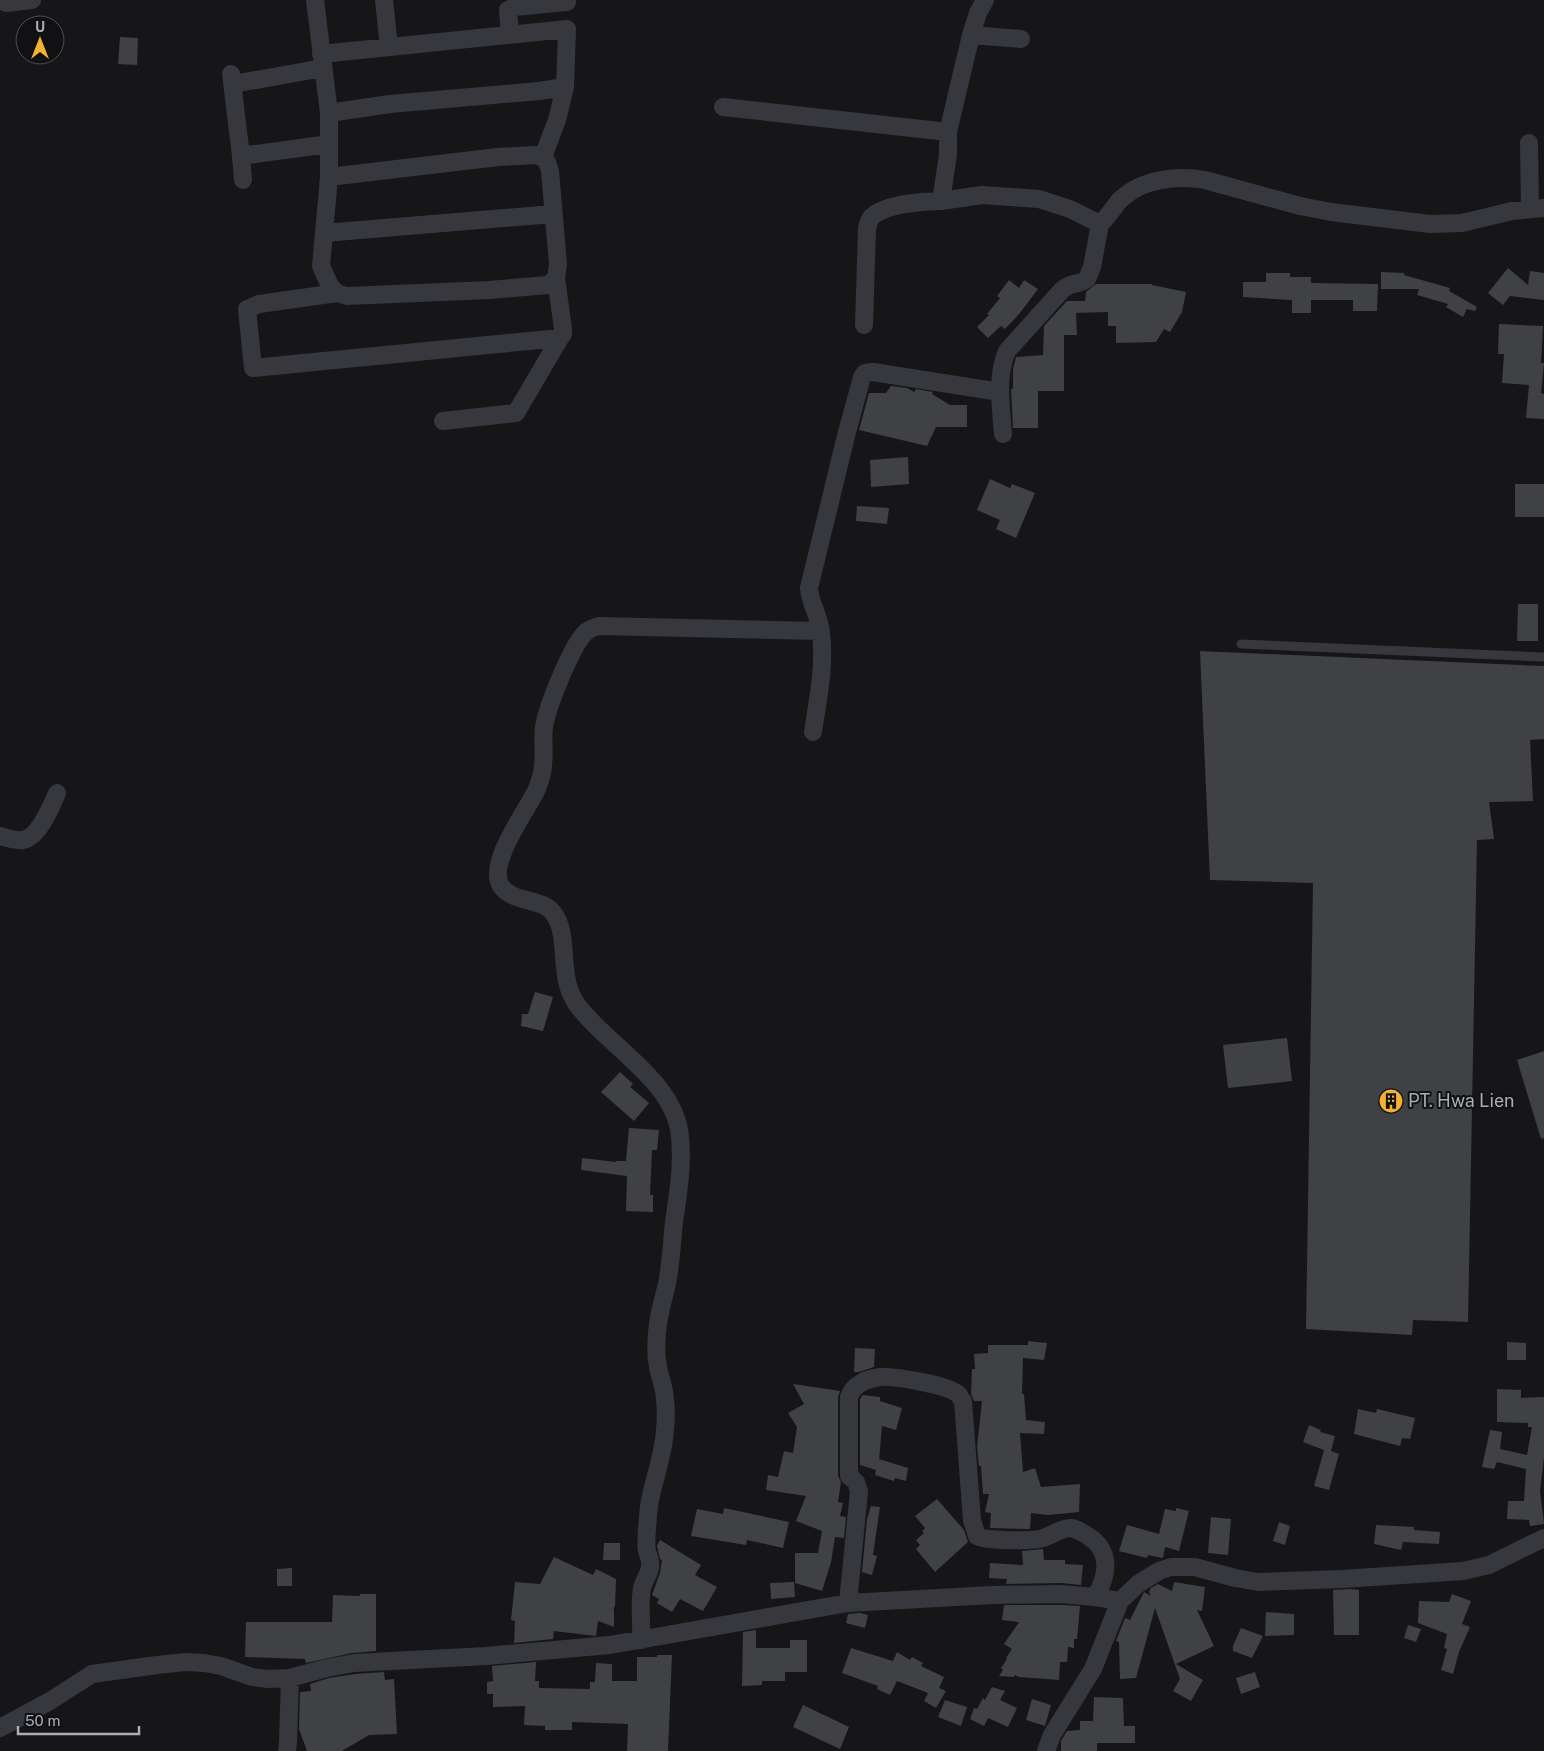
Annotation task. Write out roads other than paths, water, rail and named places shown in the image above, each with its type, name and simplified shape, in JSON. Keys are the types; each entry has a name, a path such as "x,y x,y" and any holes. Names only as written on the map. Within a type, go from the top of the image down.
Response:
{"street":[{"path":"4,5 32,0"},
{"path":"315,0 329,113 329,177 321,266 325,277 337,293"},
{"path":"384,0 389,47"},
{"path":"941,201 948,155 948,132 971,35 978,13 985,0"},
{"path":"510,35 508,10 514,7 567,1 565,87 557,120 542,157"},
{"path":"243,180 232,79 389,47 567,29"},
{"path":"971,35 1020,39"},
{"path":"329,113 409,102 565,87"},
{"path":"723,107 948,132"},
{"path":"1003,434 1000,392 1003,360 1007,352 1067,285 1080,283 1088,279 1100,224 1131,191 1159,180 1189,178 1205,180 1331,212 1430,224 1462,223 1498,214 1537,208 1529,143"},
{"path":"241,156 329,144"},
{"path":"329,177 498,157 536,155 542,157 547,162 550,171 558,264 556,278 563,334 516,413 443,420"},
{"path":"864,325 867,229 873,215 892,208 924,201 941,201 982,195 1039,199 1070,209 1100,224"},
{"path":"324,233 553,214"},
{"path":"556,278 548,285 489,290 347,296 337,293 260,304 247,309 253,368 560,338"},
{"path":"813,732 822,675 821,631 811,603 809,588 862,377 865,373 873,372 1000,392"},
{"path":"641,1640 642,1588 651,1564 646,1546 649,1510 666,1431 666,1401 657,1364 657,1334 671,1253 681,1172 680,1135 675,1113 664,1096 642,1070 576,1004 568,990 560,929 553,912 543,905 525,900 508,892 501,886 497,877 498,868 513,832 537,791 543,771 542,746 544,725 556,689 577,644 590,629 599,626 821,631"},
{"path":"0,836 18,840 25,840 31,837 44,820 57,793"},
{"path":"848,1603 858,1490 856,1482 849,1476 849,1397 852,1389 859,1384 880,1377 925,1382 952,1390 959,1395 963,1401 972,1520 977,1536 987,1539 1038,1540 1061,1529 1078,1530 1092,1538 1104,1552 1106,1559 1104,1577 1095,1596"},
{"path":"1046,1751 1052,1735 1093,1669 1120,1601 1138,1584 1159,1571 1171,1566 1195,1566 1234,1578 1258,1582 1324,1580 1463,1571 1489,1565 1544,1538"},
{"path":"0,1728 50,1702 92,1674 166,1664 204,1663 268,1679 290,1678 327,1668 354,1664 486,1656 610,1645 848,1603 992,1595 1061,1594 1095,1596 1120,1601"},
{"path":"286,1751 288,1742 290,1678"}],"lane":[{"path":"1242,644 1544,657"}],"place":[{"name":"PT. Hwa Lien","path":"1391,1101"}]}
